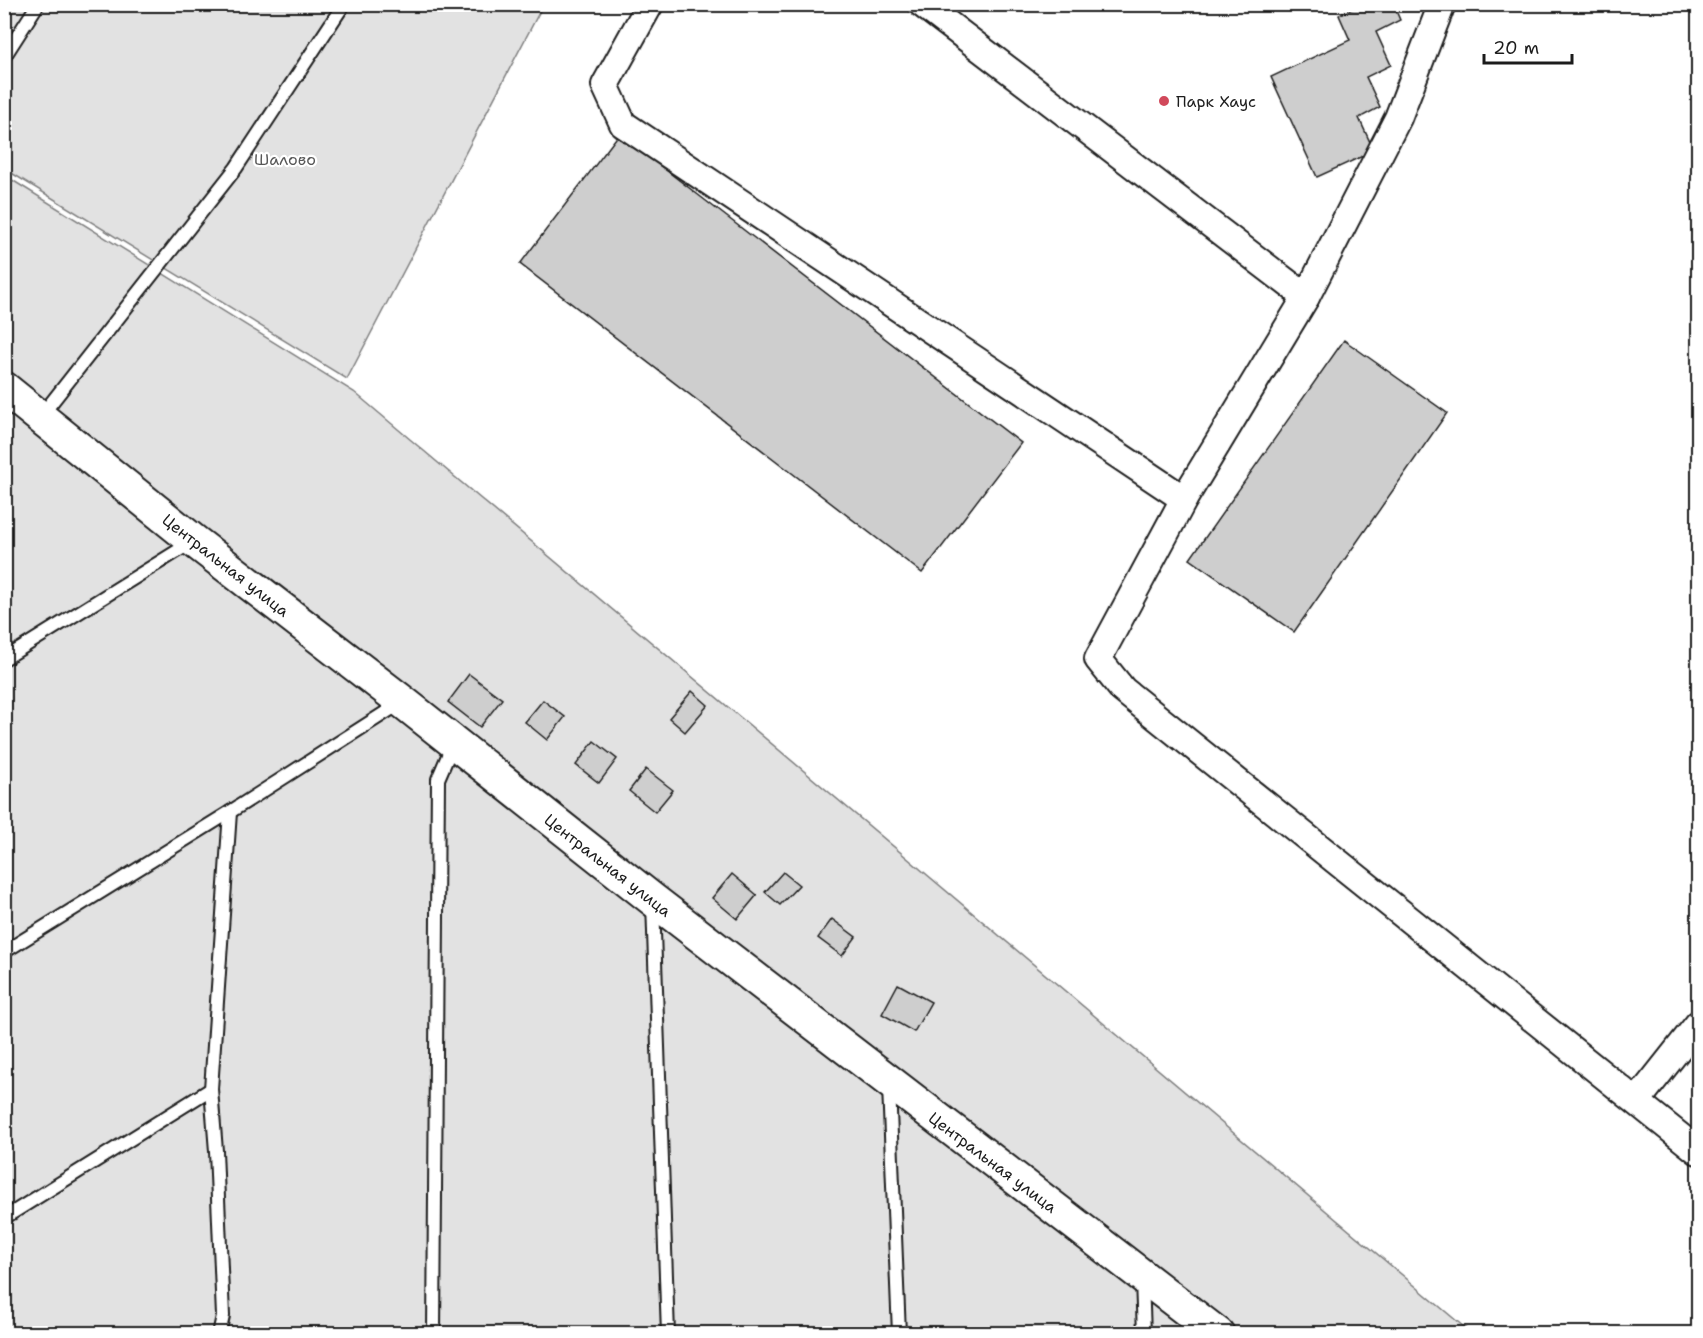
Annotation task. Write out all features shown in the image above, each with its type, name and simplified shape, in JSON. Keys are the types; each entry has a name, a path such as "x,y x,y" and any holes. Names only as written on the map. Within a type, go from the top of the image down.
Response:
{"street":[{"path":"650,4 605,85 622,124 1184,499"},
{"path":"922,4 1306,297"},
{"path":"1442,4 1398,118 1306,297 1184,499 1098,659 1123,690 1698,1151"},
{"name":"Центральная улица","path":"4,388 194,541 403,702 652,899 1218,1334"},
{"path":"1637,1101 1698,1024"}],"lane":[{"path":"4,57 38,4"},
{"path":"40,417 236,168 344,4"},
{"path":"4,659 194,541"},
{"path":"4,952 403,702"},
{"path":"434,1334 438,779 454,744"},
{"path":"219,1334 223,1316 211,1089 230,812"},
{"path":"652,899 668,1334"},
{"path":"889,1082 899,1334"},
{"path":"4,1218 211,1089"},
{"path":"1142,1275 1144,1334"}],"green space":[{"name":"Шалово","path":"4,5 543,5 347,379 5,169"},
{"path":"4,175 354,392 1471,1333 5,1333"}],"building":[{"path":"1362,4 1393,4 1400,20 1376,32 1391,65 1366,77 1380,107 1359,118 1374,151 1317,177 1271,77 1350,40 1339,15"},
{"path":"619,134 1021,443 922,573 520,264"},
{"path":"1344,340 1447,413 1294,632 1190,559"},
{"path":"469,674 502,699 480,727 448,702"},
{"path":"692,691 708,705 685,732 669,718"},
{"path":"543,700 565,717 547,740 525,722"},
{"path":"594,741 617,759 599,783 576,765"},
{"path":"646,769 673,790 655,812 629,791"},
{"path":"783,872 799,885 780,905 765,892"},
{"path":"732,874 757,895 737,919 712,898"},
{"path":"832,919 856,937 842,956 818,938"},
{"path":"898,984 931,1002 914,1032 882,1014"}],"place":[{"name":"Парк Хаус","path":"1164,101"}]}
